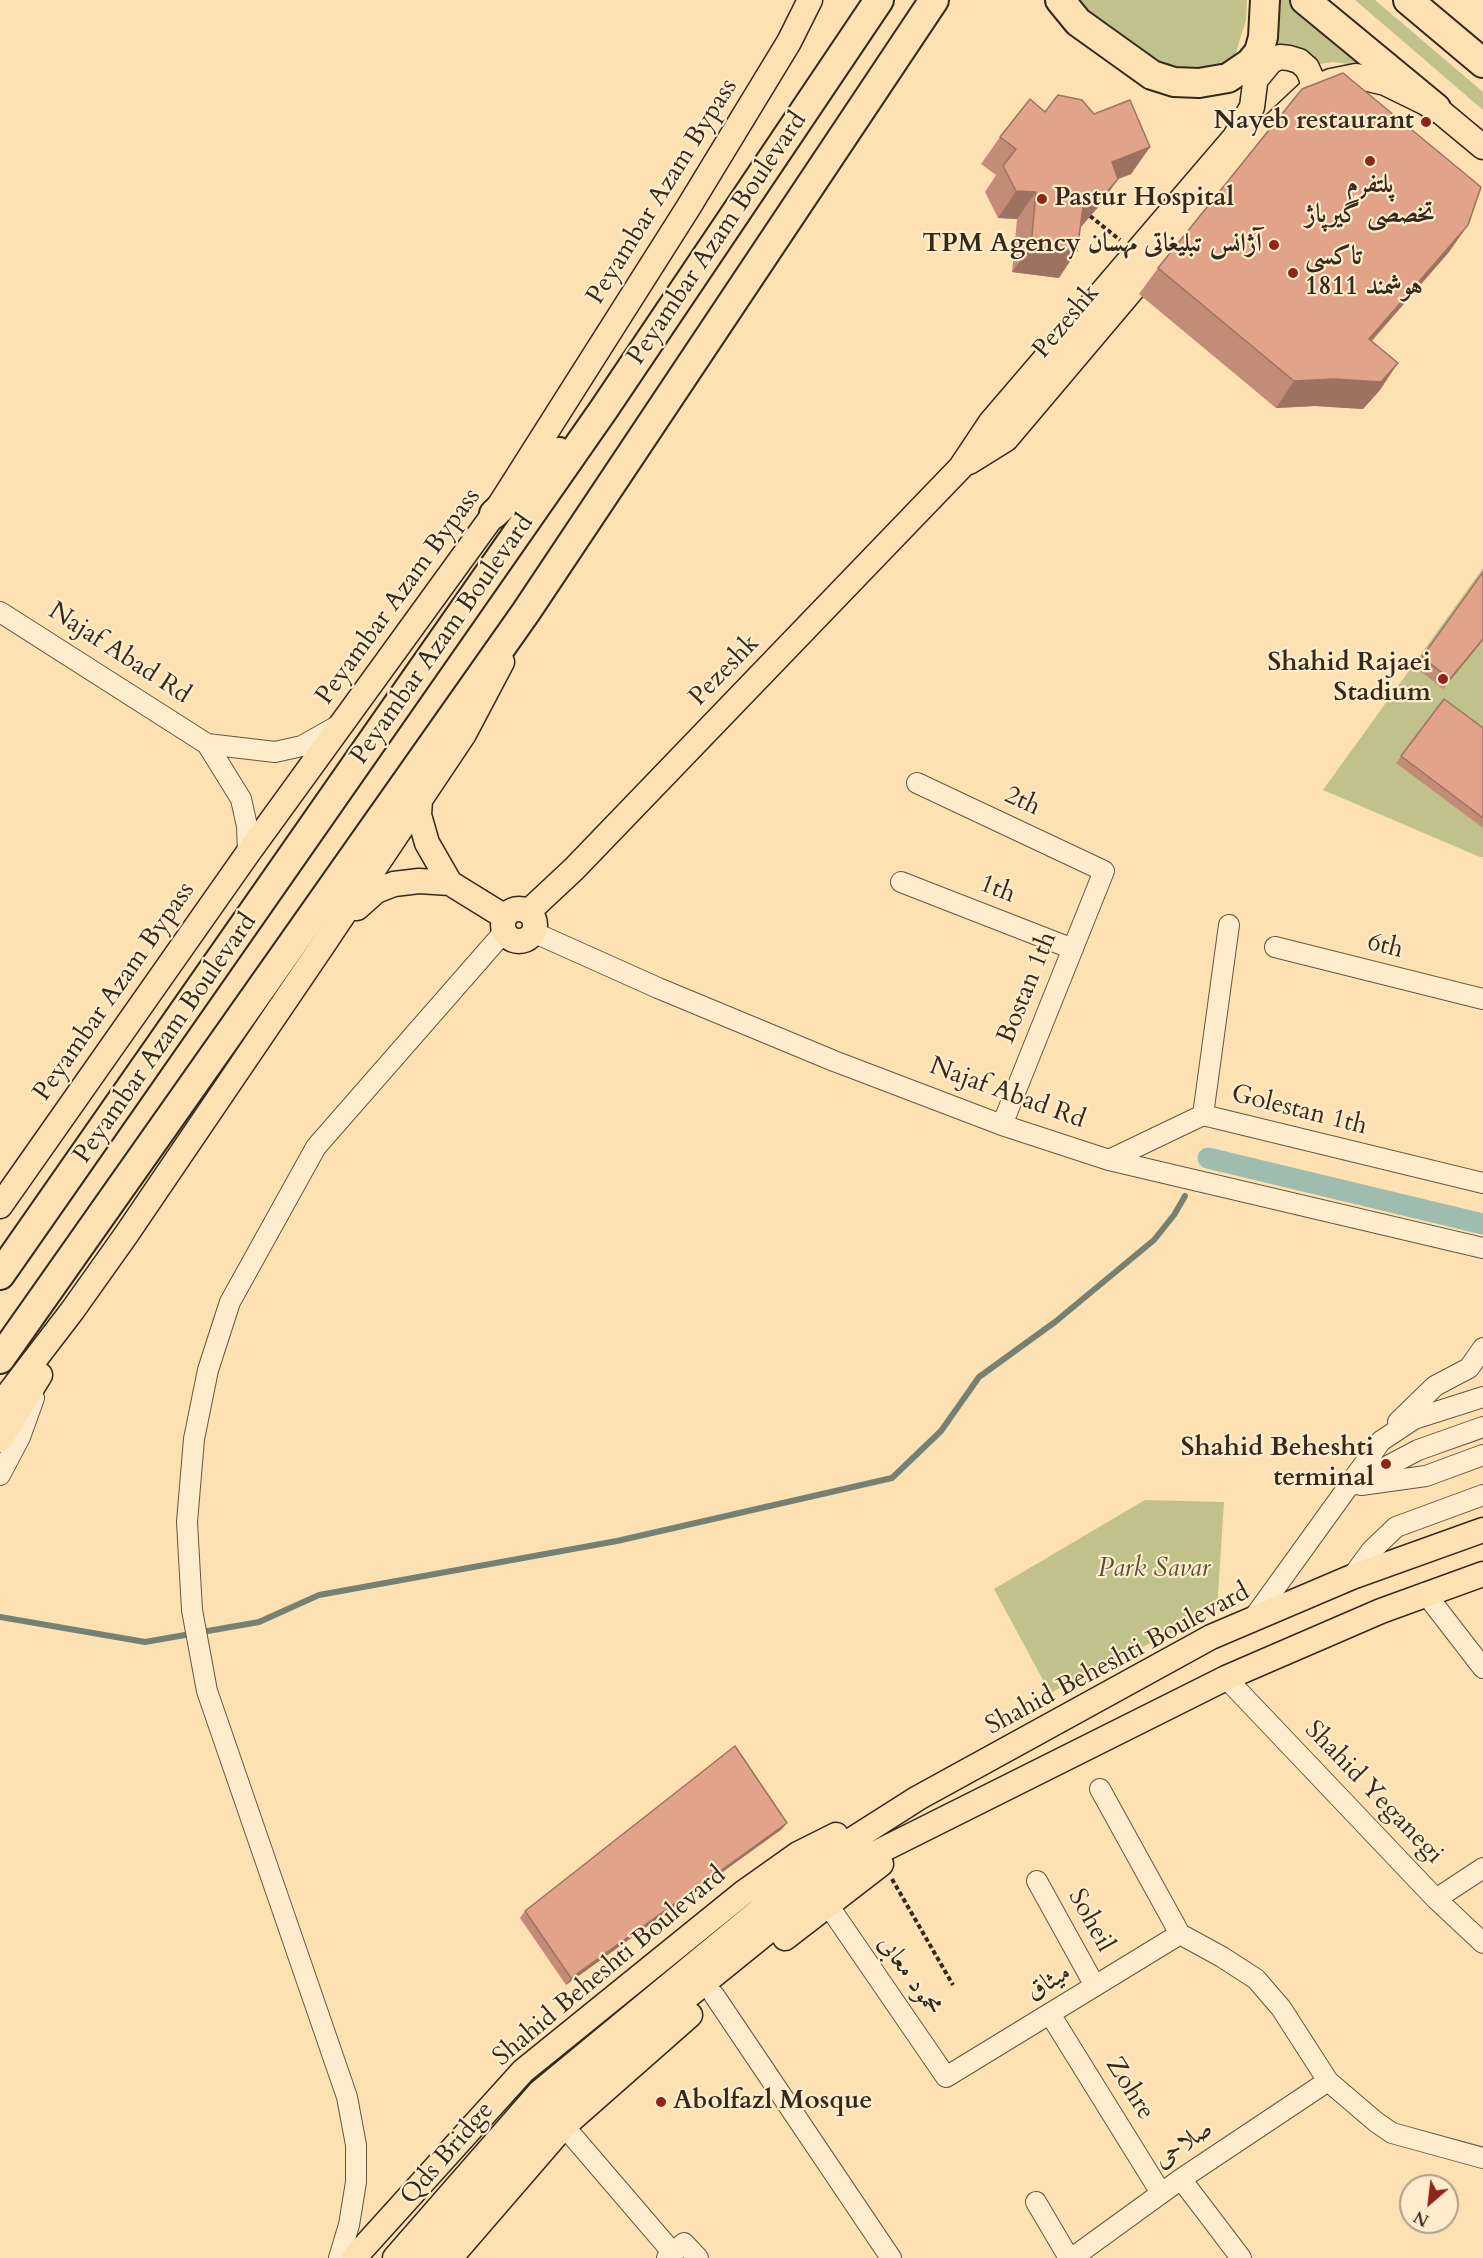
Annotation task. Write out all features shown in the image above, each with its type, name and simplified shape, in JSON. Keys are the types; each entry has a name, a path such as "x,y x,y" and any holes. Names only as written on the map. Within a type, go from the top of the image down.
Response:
{"highway":[{"name":"Peyambar Azam Boulevard","path":"0,1275 604,409 879,0"},
{"name":"Peyambar Azam Boulevard","path":"0,1359 526,612 934,0"},
{"path":"1059,0 1078,22 1152,75 1174,82 1199,83 1228,78 1250,63 1258,65 1264,31 1265,0"},
{"path":"1305,0 1436,108"},
{"path":"1408,0 1483,63"},
{"path":"494,514 604,409"}],"main road":[{"name":"Peyambar Azam Bypass","path":"0,1206 248,854 494,514 688,208 789,42 810,0"},
{"path":"1258,65 1280,57 1299,61 1312,79 1312,89"},
{"name":"Pezeshk","path":"531,922 574,869 961,467 991,422 1235,137 1252,106 1258,65"},
{"name":"Pezeshk","path":"961,467 1006,439 1261,137 1312,89 1343,77 1356,76 1385,82 1436,108 1483,147"},
{"name":"Peyambar Azam Boulevard","path":"0,1405 72,1311 323,945 464,734 486,696 526,612"},
{"path":"420,800 419,815 427,843 450,883 505,925 516,940 526,939 531,922"},
{"path":"323,945 376,891 394,884 419,881 450,883"},
{"path":"0,1440 43,1370 72,1311"},
{"name":"Shahid Beheshti Boulevard","path":"354,2258 523,2071 743,1893 798,1854 918,1798 1211,1637 1352,1577 1483,1530"},
{"path":"828,1868 877,1852 923,1831 1226,1678 1425,1593 1483,1574"},
{"name":"Shahid Beheshti Boulevard","path":"828,1868 918,1798"},
{"path":"450,2258 564,2126 714,1995 923,1831"},
{"name":"Qds Bridge","path":"395,2258 540,2092 828,1868"},
{"name":"Qds Bridge","path":"422,2258 552,2106 828,1868"}],"street":[{"name":"Najaf Abad Rd","path":"0,612 207,744"},
{"path":"207,744 275,752 302,746 344,723"},
{"path":"207,744 242,799 247,826 248,854"},
{"name":"2th","path":"917,783 1104,870"},
{"name":"Bostan 1th","path":"1002,1125 1104,870"},
{"name":"1th","path":"902,882 1073,949"},
{"name":"Najaf Abad Rd","path":"531,922 657,988 834,1061 1002,1125 1109,1160 1483,1248"},
{"path":"339,2258 349,2225 356,2182 356,2145 347,2097 207,1691 192,1610 187,1522 194,1439 208,1370 230,1302 316,1147 505,925"},
{"path":"1203,1115 1229,925"},
{"name":"6th","path":"1275,947 1483,999"},
{"name":"Golestan 1th","path":"1109,1160 1203,1115 1483,1183"},
{"path":"1252,1620 1381,1441 1435,1386 1469,1368 1483,1348"},
{"path":"0,1475 20,1437 43,1370"},
{"path":"1381,1441 1414,1419 1483,1397"},
{"path":"1348,1487 1418,1450 1483,1427"},
{"path":"1348,1487 1426,1476 1483,1455"},
{"path":"1352,1577 1371,1551 1396,1527 1483,1495"},
{"path":"1425,1593 1483,1668"},
{"name":"Shahid Yeganegi","path":"1226,1678 1436,1899 1483,1943"},
{"path":"1100,1789 1180,1934 1256,1979 1281,2008 1328,2081 1392,2133 1483,2158"},
{"path":"1436,1899 1483,1868"},
{"name":"Soheil","path":"1037,1881 1095,1986"},
{"name":"محمود معابی","path":"828,1905 946,2077"},
{"name":"میثاق","path":"946,2077 1180,1934"},
{"path":"714,1995 891,2258"},
{"name":"Zohre","path":"1050,2014 1161,2193"},
{"name":"صلاحی","path":"1070,2258 1181,2179 1328,2081"},
{"path":"564,2126 670,2255 684,2243 698,2258"},
{"path":"1181,2179 1241,2258"},
{"path":"1036,2202 1070,2258"}],"path":[{"path":"1090,216 1137,254"},
{"path":"883,1863 953,1985"}],"green space":[{"path":"1060,0 1247,0 1246,20 1228,78 1174,82"},
{"path":"1275,0 1293,0 1373,67 1333,62 1312,65 1277,46 1279,28"},
{"path":"1355,0 1375,0 1483,92 1483,110"},
{"name":"Shahid Rajaei Stadium","path":"1483,568 1483,857 1480,857 1323,790"},
{"name":"Park Savar","path":"1145,1500 1224,1502 1217,1610 1050,1693 994,1589"}],"building":[{"name":"تاکسی هوشمند 1811","path":"1343,73 1481,187 1468,225 1369,339 1398,363 1381,382 1334,379 1294,381 1158,268 1302,89"},
{"name":"Pastur Hospital","path":"1058,95 1082,100 1094,114 1130,100 1150,147 1112,162 1118,179 1099,201 1084,199 1077,251 1031,246 1036,192 1016,191 1003,166 1016,149 1000,137 1030,99 1045,112"},
{"path":"1483,572 1483,639 1450,679 1422,657"},
{"path":"1444,699 1483,728 1483,818 1401,756"},
{"path":"735,1746 787,1823 571,1978 525,1911"}],"waterway":[{"path":"1205,1164 1208,1158"},
{"path":"1208,1158 1483,1224"},
{"path":"0,1617 145,1642 259,1622 319,1595 617,1541 892,1478 941,1431 979,1377 1055,1322 1154,1240 1174,1215 1185,1196"}],"place":[{"name":"Nayeb restaurant","path":"1426,122"},
{"name":"پلتفرم تخصصی گیرپاژ","path":"1370,161"},
{"name":"Pastur Hospital","path":"1042,199"},
{"name":"TPM Agency آژانس تبلیغاتی مهسان","path":"1274,245"},
{"name":"تاکسی هوشمند 1811","path":"1293,273"},
{"name":"Shahid Rajaei Stadium","path":"1443,679"},
{"name":"Shahid Beheshti terminal","path":"1386,1464"},
{"name":"Abolfazl Mosque","path":"661,2102"}]}
